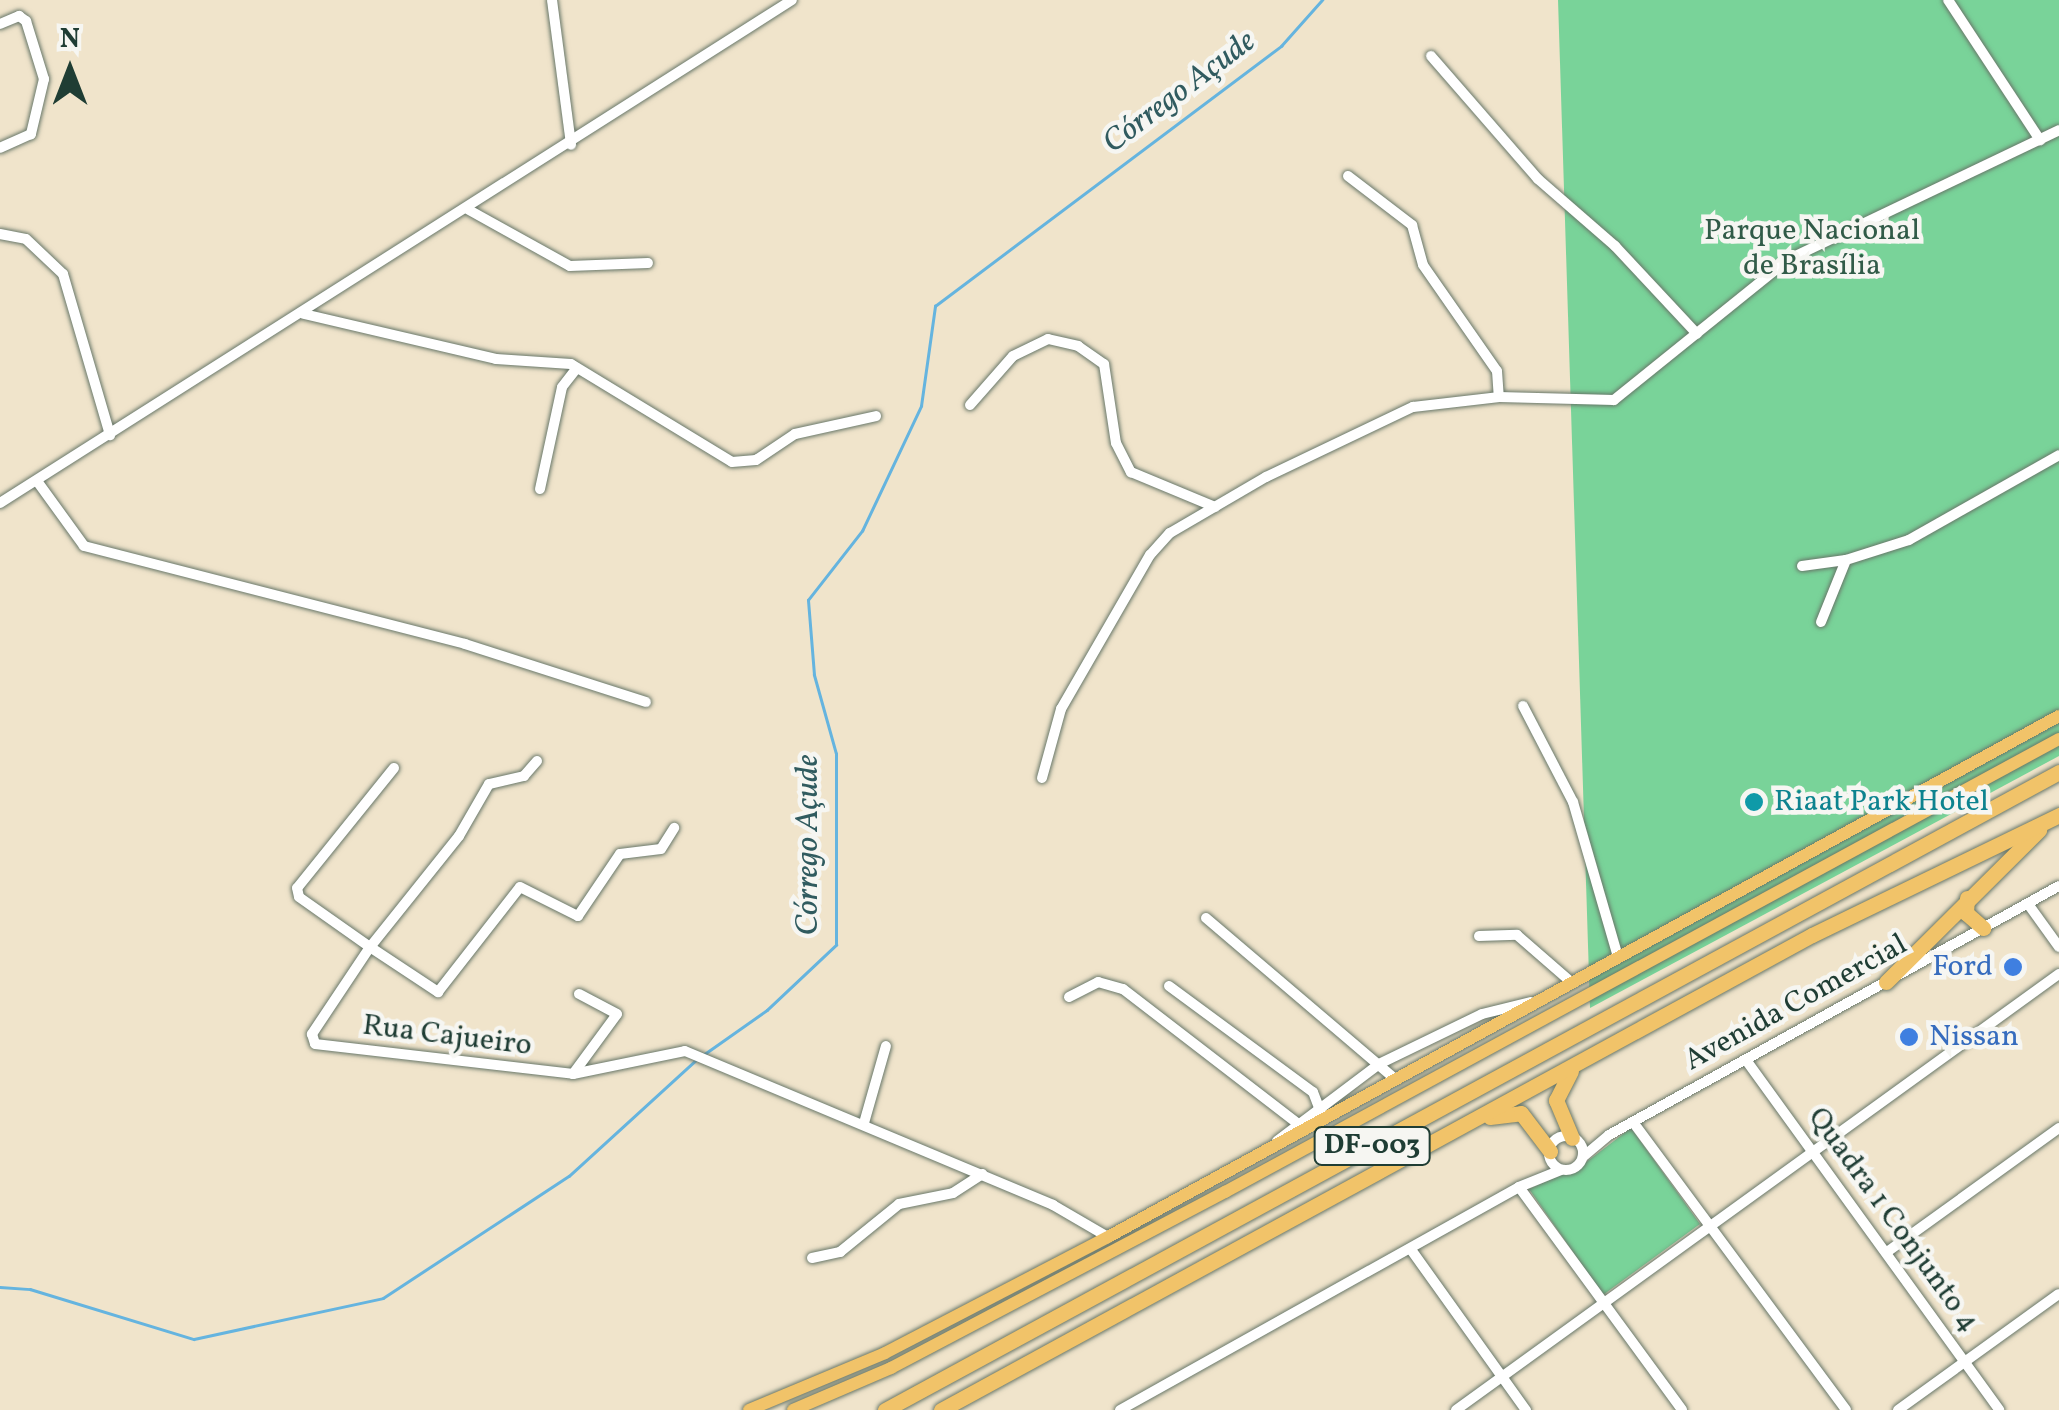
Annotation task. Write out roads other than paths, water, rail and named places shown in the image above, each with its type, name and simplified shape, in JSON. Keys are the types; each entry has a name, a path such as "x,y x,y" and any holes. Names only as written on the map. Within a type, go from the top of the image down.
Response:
{"highway":[{"name":"DF-003","path":"885,1410 2059,772"},
{"name":"DF-003","path":"941,1410 1580,1062 1870,908 2054,818"},
{"path":"1886,982 2054,818"},
{"path":"1858,881 1855,898 1870,908"},
{"path":"1968,898 1970,920 1984,928"},
{"path":"1575,1138 1556,1100 1561,1081 1580,1062"},
{"path":"1464,1124 1522,1113 1549,1154"}],"main road":[{"path":"749,1410 885,1353 1108,1236 1270,1148 1300,1126 1324,1118 2059,716"},
{"path":"793,1410 891,1368 1226,1192 2059,739"}],"street":[{"path":"552,0 571,146"},
{"path":"0,502 571,146 792,0"},
{"path":"1948,0 2040,140"},
{"path":"0,24 19,16 26,21 44,89 32,134 0,148"},
{"path":"1431,56 1538,179 1615,246 1697,334"},
{"path":"1042,778 1060,709 1150,554 1170,532 1394,414 1499,397 1614,400 1789,259 2059,130"},
{"path":"1348,176 1412,225 1423,266 1496,370 1499,397"},
{"path":"469,210 570,266 648,263"},
{"path":"0,234 26,240 63,274 110,436"},
{"path":"304,314 496,359 577,368 732,462 756,460 796,434 876,416"},
{"path":"970,406 1013,356 1032,345 1048,339 1078,346 1104,364 1116,442 1132,472 1215,506"},
{"path":"540,489 562,387 577,368"},
{"path":"1802,566 1846,560 1909,540 2059,455"},
{"path":"36,481 84,546 465,644 646,702"},
{"path":"1821,622 1846,560"},
{"path":"1522,706 1573,802 1618,957"},
{"path":"370,947 459,836 489,784 524,776 538,761"},
{"name":"Rua Cajueiro","path":"394,768 296,892 370,947 442,992 520,886 578,916 620,854 661,848 674,828"},
{"name":"Avenida Comercial","path":"1561,1170 1609,1136 2059,886"},
{"path":"2028,904 2059,947"},
{"path":"1206,918 1394,1078"},
{"path":"1479,936 1516,935 1571,982"},
{"name":"Rua Cajueiro","path":"370,947 312,1034 314,1044 573,1074 686,1051 864,1123"},
{"path":"1456,1410 2059,974"},
{"path":"1069,997 1098,982 1123,989 1300,1126 1321,1103 1379,1064 1482,1014 1537,1001"},
{"path":"1169,986 1321,1103 1324,1118"},
{"path":"573,1074 617,1014 579,994"},
{"path":"886,1046 864,1123 982,1174 1108,1236"},
{"name":"Quadra 1 Conjunto 4","path":"1746,1060 1999,1410"},
{"path":"1634,1122 1713,1224 1846,1410"},
{"path":"1887,1252 2059,1128"},
{"name":"Avenida Comercial","path":"1575,1138 1609,1136"},
{"path":"1532,1180 1549,1154 1575,1138 1584,1156"},
{"path":"1120,1410 1412,1252 1519,1187 1561,1170 1549,1154"},
{"path":"812,1258 840,1252 899,1204 953,1193 982,1174"},
{"path":"1519,1187 1682,1410"},
{"path":"1412,1252 1526,1410"},
{"path":"1898,1410 2059,1294"}],"waterway":[{"name":"Córrego Açude","path":"703,1055 767,1010 836,945 836,754 814,675 808,600 862,531 921,406 935,306 1281,46 1322,0"},
{"name":"Córrego Açude","path":"0,1287 30,1289 194,1339 383,1298 569,1176 697,1059"}],"place":[{"name":"Riaat Park Hotel","path":"1754,802"},
{"name":"Ford","path":"2013,967"},
{"name":"Nissan","path":"1909,1037"}],"park label":[{"name":"Parque Nacional de Brasília","path":"1812,248"}]}
